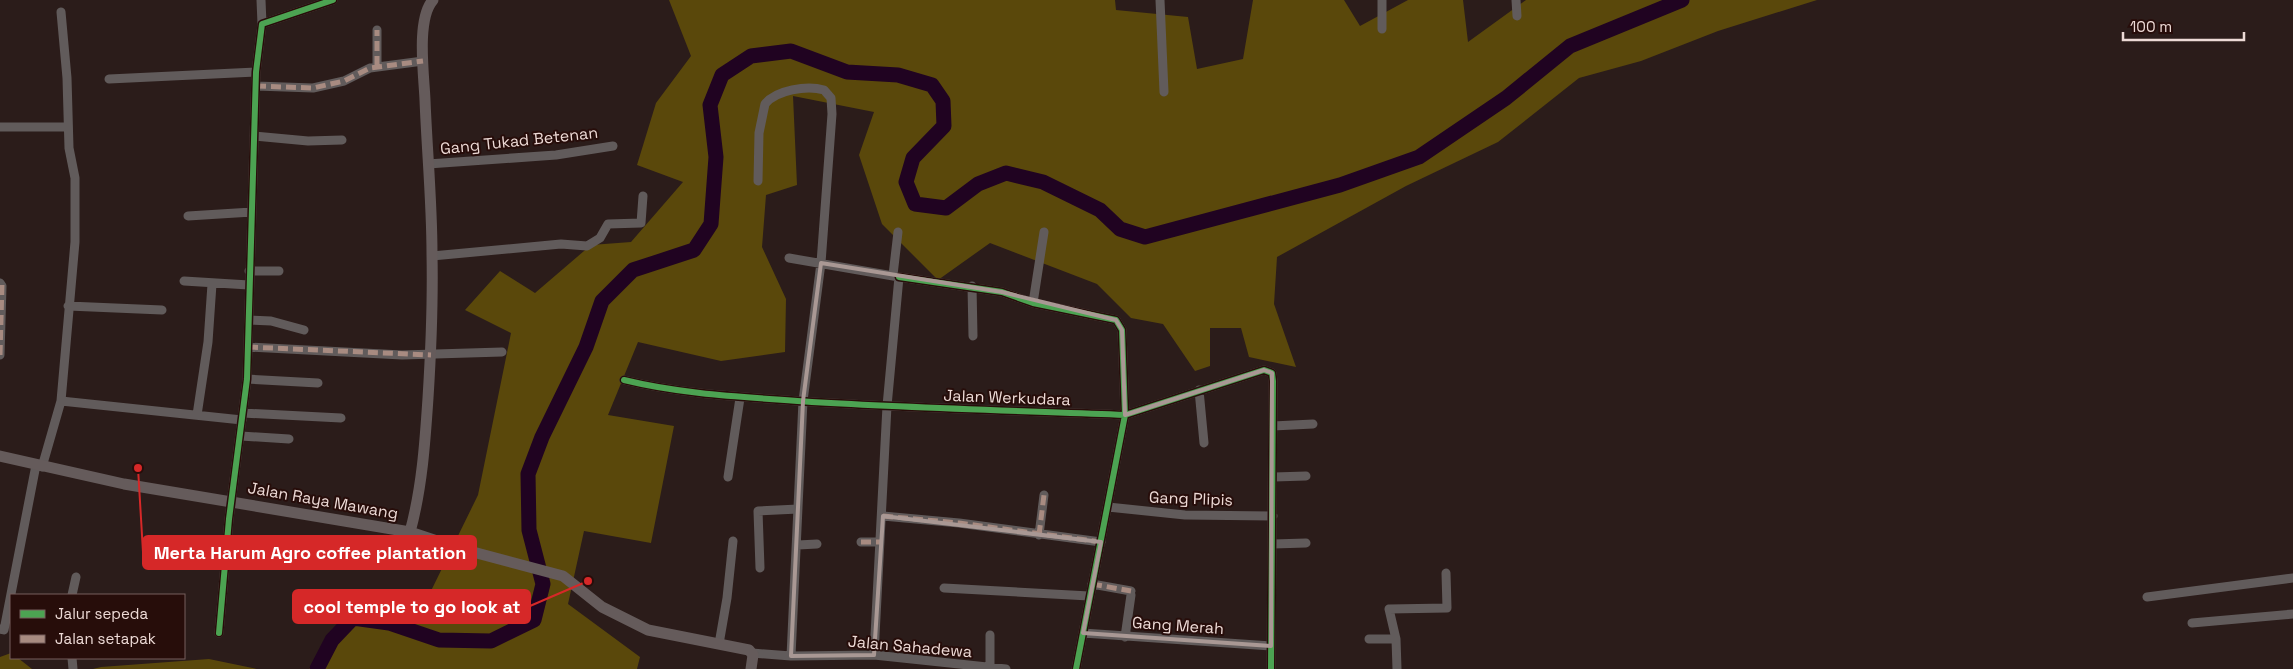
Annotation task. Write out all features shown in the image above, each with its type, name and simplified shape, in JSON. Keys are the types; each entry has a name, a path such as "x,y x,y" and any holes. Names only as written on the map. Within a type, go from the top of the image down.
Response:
{"main road":[{"path":"410,532 418,500 425,451 431,355 432,256 423,61 424,17 432,0"},
{"name":"Jalan Raya Mawang","path":"0,456 124,484 231,500 410,532 552,572 573,582 602,606 637,626 664,634 749,650 752,654"},
{"path":"752,654 752,669"}],"street":[{"path":"219,634 231,500 241,436 247,379 256,72 262,24 261,0"},
{"path":"262,24 333,0"},
{"path":"1160,0 1164,92"},
{"path":"1382,0 1382,29"},
{"path":"1516,0 1517,16"},
{"path":"12,594 39,466 61,401 75,242 75,178 68,127 67,78 60,12"},
{"path":"377,30 377,66"},
{"path":"256,86 313,88 344,81 355,74 377,66 423,61"},
{"path":"109,79 256,72"},
{"path":"758,181 759,133 765,104 780,93 802,89 824,90 831,98 832,114 822,263 803,401 798,545 791,656"},
{"path":"0,127 68,127"},
{"path":"254,136 308,141 342,140"},
{"name":"Gang Tukad Betenan","path":"428,164 556,155 613,146"},
{"path":"432,256 561,244 587,246 600,238 608,224 641,223 643,196"},
{"path":"188,216 252,212"},
{"path":"874,656 898,232"},
{"path":"1033,302 1044,232"},
{"path":"789,258 896,276 972,286 1002,292 1033,302 1116,320 1122,330 1125,415 1076,669"},
{"path":"249,271 279,271"},
{"path":"184,281 249,285"},
{"path":"0,283 2,291 0,355"},
{"path":"197,415 208,342 212,284"},
{"path":"972,286 973,336"},
{"path":"68,306 162,310"},
{"path":"249,320 271,321 304,330"},
{"path":"248,347 431,355 502,352"},
{"path":"1125,415 1264,370 1270,371 1273,377 1274,477 1271,669"},
{"path":"247,379 318,383"},
{"name":"Jalan Werkudara","path":"624,380 657,388 740,398 887,406 1125,415"},
{"path":"1199,390 1204,443"},
{"path":"728,477 740,398"},
{"path":"61,401 197,415 342,418"},
{"path":"1273,426 1313,424"},
{"path":"241,436 289,439"},
{"path":"1274,477 1306,476"},
{"path":"1039,535 1044,495"},
{"name":"Gang Plipis","path":"1108,507 1185,515 1273,516"},
{"path":"760,568 758,511 798,509"},
{"path":"882,516 959,523 1101,542"},
{"path":"718,644 727,598 733,541"},
{"path":"861,542 880,542"},
{"path":"1273,544 1306,543"},
{"path":"798,545 817,544"},
{"path":"1398,669 1396,639 1389,608 1447,608 1446,573"},
{"path":"72,594 76,577"},
{"path":"2147,597 2293,578"},
{"path":"1092,584 1131,593 1125,637"},
{"path":"944,588 1089,596"},
{"path":"5,630 10,606"},
{"path":"2192,622 2293,614"},
{"name":"Gang Merah","path":"1083,633 1271,646"},
{"path":"990,635 990,668"},
{"path":"1369,639 1396,639"},
{"name":"Jalan Sahadewa","path":"752,654 874,656 920,665 1006,669"}],"highlighted area":[{"path":"821,263 1002,292 1116,320 1122,330 1125,415 1264,370 1272,373 1271,646 1083,633 1101,542 883,516 874,655 791,656 803,401"}],"shaded area":[{"path":"669,0 1115,0 1116,10 1188,17 1197,69 1243,59 1253,0 1344,0 1360,26 1408,0 1463,0 1468,42 1526,0 1817,0 1718,31 1641,61 1579,78 1498,142 1406,186 1277,257 1274,304 1296,367 1249,357 1241,328 1210,328 1210,366 1195,371 1163,324 1131,318 1097,284 990,243 938,280 882,224 859,155 874,112 793,96 797,185 766,195 762,247 786,299 785,352 721,361 638,342 608,415 674,426 651,543 584,531 568,604 640,657 637,669 309,669 348,613 429,595 478,495 511,333 465,310 500,271 535,293 591,245 631,242 683,182 637,165 656,103 691,56"},
{"path":"10,653 10,659 19,659 32,669 0,669 0,657"},
{"path":"209,659 257,669 93,669 101,667"}],"waterway":[{"path":"317,669 332,640 353,618 389,623 439,640 491,641 534,620 543,584 529,530 528,474 542,437 586,347 602,301 633,270 694,250 711,224 716,157 710,105 722,75 751,56 791,51 847,72 898,75 932,85 943,101 944,126 913,158 906,182 915,204 946,208 978,184 1006,173 1043,182 1100,210 1120,229 1145,237 1340,185 1419,157 1506,98 1570,46 1682,0"}],"marked path":[{"path":"377,30 377,66"},
{"path":"256,86 313,88 344,81 370,68 423,61"},
{"path":"0,355 2,284"},
{"path":"248,347 431,355"},
{"path":"1039,535 1044,495"},
{"path":"883,516 959,523 1101,542"},
{"path":"861,542 880,542"},
{"path":"1092,584 1131,591"}],"cycle path":[{"path":"219,633 229,519 247,379 256,72 262,24 333,0"},
{"path":"624,380 670,389 740,397 929,408 1125,415 1122,330 1116,320 1033,303 1002,292 899,277"},
{"path":"1076,669 1125,415 1264,370 1272,373 1273,381 1271,669"}],"place":[{"name":"Merta Harum Agro coffee plantation","path":"138,468"},
{"name":"cool temple to go look at","path":"588,581"}]}
